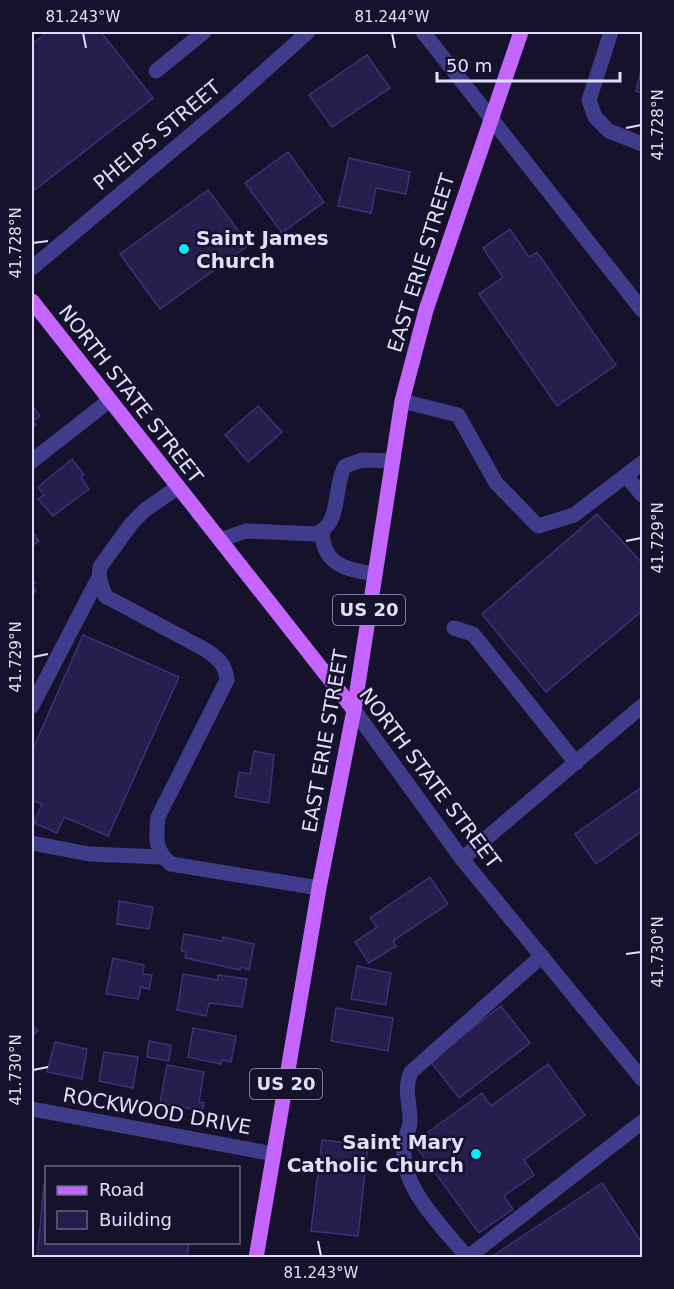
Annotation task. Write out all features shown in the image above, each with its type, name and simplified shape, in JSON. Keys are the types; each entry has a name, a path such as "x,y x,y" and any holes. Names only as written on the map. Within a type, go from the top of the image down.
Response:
{"main road":[{"name":"EAST ERIE STREET","path":"256,1257 319,888 354,710 402,401 426,310 490,116 521,32"},
{"name":"NORTH STATE STREET","path":"32,301 354,710"}],"street":[{"path":"156,71 204,32"},
{"name":"PHELPS STREET","path":"32,268 230,102 308,32"},
{"path":"423,32 642,310"},
{"path":"611,32 589,100 596,117 609,131 642,144"},
{"path":"32,461 110,400"},
{"path":"402,401 458,416 496,483 538,526 574,515 642,463"},
{"path":"220,540 246,531 314,533 330,522 345,466 362,460 393,461"},
{"path":"626,476 642,495"},
{"path":"32,706 99,577 100,567 131,524 145,510 178,488"},
{"path":"314,533 336,564 348,570 375,574"},
{"path":"99,577 105,596 206,650 219,659 226,669 227,680 158,817 155,839 162,857 171,864 319,888"},
{"path":"454,628 473,634 576,763"},
{"path":"462,860 642,706"},
{"name":"NORTH STATE STREET","path":"354,710 462,860 642,1079"},
{"path":"32,843 89,854 162,857"},
{"path":"542,956 411,1072 407,1088 410,1124 404,1146 407,1173 419,1197 467,1257 642,1122"},
{"name":"ROCKWOOD DRIVE","path":"32,1109 274,1154"}],"building":[{"path":"48,32 101,32 153,98 32,192 32,44"},
{"path":"367,55 390,88 332,127 309,95"},
{"path":"642,65 642,93 636,91"},
{"path":"288,152 324,202 282,233 245,183"},
{"path":"349,158 410,172 406,194 376,188 371,213 338,206"},
{"name":"Saint James Church","path":"208,190 249,245 160,309 120,254"},
{"path":"510,229 529,257 537,252 616,365 557,406 479,294 503,277 483,248"},
{"path":"32,405 40,416 33,421 36,425 32,428"},
{"path":"258,406 282,432 248,462 225,435"},
{"path":"72,459 84,475 81,477 89,489 53,516 38,499 44,495 38,487"},
{"path":"597,514 642,563 642,611 546,692 482,614"},
{"path":"32,531 39,541 32,546"},
{"path":"83,635 179,677 108,836 64,817 57,833 34,823 42,804 32,800 32,751"},
{"path":"254,751 274,755 269,803 235,797 239,772 250,774"},
{"path":"642,787 642,831 596,864 575,834"},
{"path":"430,877 448,904 393,941 396,946 369,963 355,942 377,927 370,918"},
{"path":"119,901 153,907 149,929 117,924"},
{"path":"184,934 222,941 223,937 254,944 249,970 185,958 186,952 181,951"},
{"path":"113,958 144,965 143,974 152,975 149,989 141,987 138,999 106,994"},
{"path":"357,966 391,973 386,1005 351,999"},
{"path":"183,974 218,980 218,975 247,979 242,1007 209,1003 206,1016 177,1010"},
{"path":"501,1006 530,1043 459,1098 430,1061"},
{"path":"336,1008 393,1018 388,1051 331,1041"},
{"path":"32,1024 38,1031 32,1036"},
{"path":"193,1028 236,1036 231,1062 222,1060 221,1064 188,1057"},
{"path":"149,1041 171,1045 169,1061 147,1057"},
{"path":"55,1042 87,1049 82,1079 47,1072"},
{"path":"104,1052 138,1057 133,1088 99,1081"},
{"name":"Saint Mary Catholic Church","path":"548,1064 585,1115 524,1160 534,1175 504,1196 513,1209 479,1233 417,1148 416,1141 482,1093 491,1106"},
{"path":"167,1065 204,1072 199,1102 204,1103 202,1111 160,1103"},
{"path":"322,1140 368,1145 358,1236 311,1231"},
{"path":"602,1183 642,1243 642,1258 490,1258"},
{"path":"44,1184 45,1244 189,1244 187,1258 37,1258"}],"place":[{"name":"Saint James Church","path":"184,249"},
{"name":"Saint Mary Catholic Church","path":"476,1154"}]}
